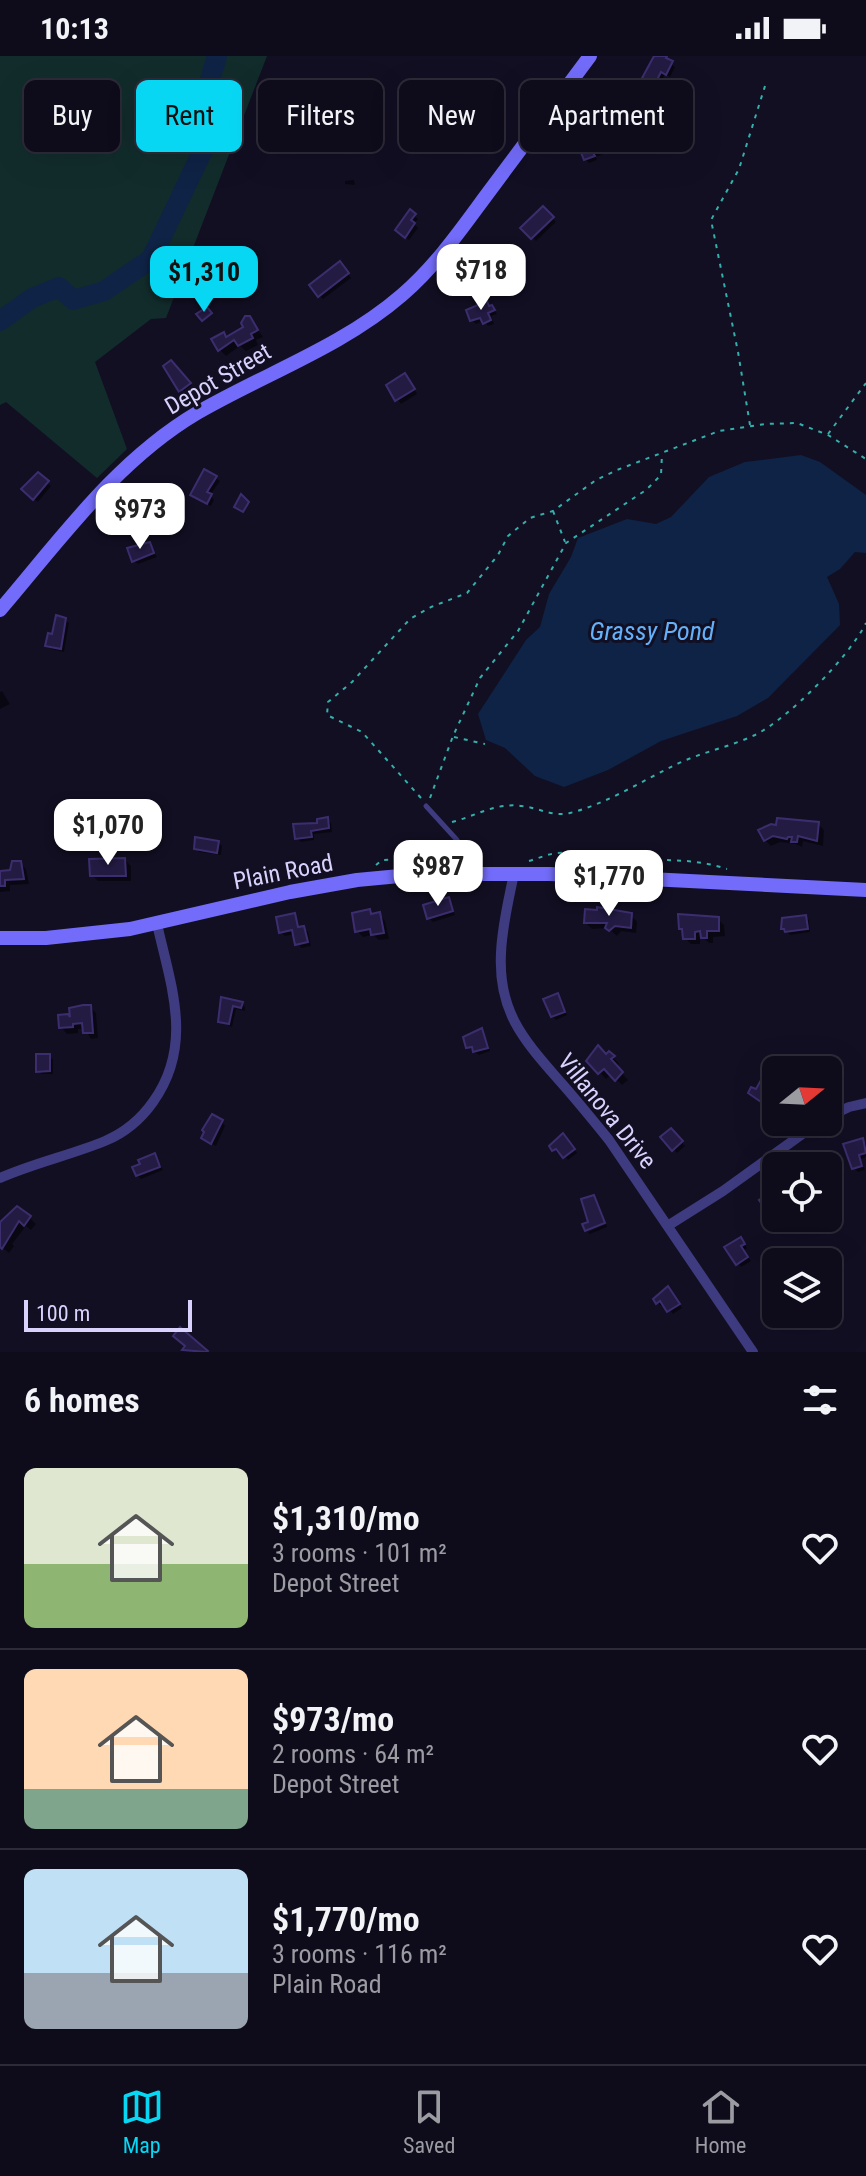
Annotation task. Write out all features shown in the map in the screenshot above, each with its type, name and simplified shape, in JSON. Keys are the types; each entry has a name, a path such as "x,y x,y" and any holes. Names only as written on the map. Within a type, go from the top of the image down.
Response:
{"main road":[{"name":"Depot Street","path":"0,610 137,454 195,414 337,339 404,294 447,247 590,56"},
{"name":"Plain Road","path":"0,938 46,938 157,924 249,900 357,880 471,872 866,890"}],"street":[{"name":"Villanova Drive","path":"514,873 500,955 503,989 513,1023 534,1053 594,1120 669,1225 753,1352"},
{"path":"0,1178 105,1141 120,1133 147,1110 160,1093 174,1057 177,1019 157,924"},
{"path":"842,1112 866,1103"},
{"path":"669,1225 800,1136"}],"lane":[{"path":"426,806 457,840 471,872"}],"path":[{"path":"750,426 711,220 739,169 765,86"},
{"path":"828,435 866,383"},
{"path":"662,454 719,431 797,423 828,435 866,459"},
{"path":"426,806 413,787 362,732 327,715 328,702 352,682 410,619 467,593 498,555 508,536 530,518 553,511 596,480 670,451 662,454"},
{"path":"426,806 452,737 480,678 518,631 566,543 646,490 661,475 662,454"},
{"path":"553,511 566,543"},
{"path":"444,825 462,820 472,813 503,806 523,806 552,814 567,814 590,807 693,756 753,736 776,723 844,656 866,623"},
{"path":"452,737 485,744"}],"green space":[{"path":"0,56 267,56 242,121 242,80 136,80 136,152 230,152 166,318 151,319 95,362 127,449 97,478 6,402 0,405"}],"water":[{"name":"Grassy Pond","path":"801,455 820,462 866,495 866,553 855,552 840,569 827,577 839,604 840,625 768,698 737,716 661,741 608,770 564,787 535,776 505,748 486,740 478,714 526,640 540,627 549,594 571,557 578,538 627,519 656,524 671,517 709,477 745,462"}],"building":[{"path":"654,56 667,56 673,61 666,75 661,72 657,80 642,78"},
{"path":"581,152 599,152 593,153 595,156 584,160"},
{"path":"543,206 554,217 531,239 520,228"},
{"path":"410,209 416,214 411,220 415,223 405,238 395,230"},
{"path":"340,261 349,273 318,297 309,285"},
{"path":"487,301 495,310 488,313 491,320 483,324 480,318 470,321 466,310"},
{"path":"207,307 212,313 202,321 196,314"},
{"path":"245,316 250,316 258,330 251,334 253,338 238,346 234,340 218,351 211,339 224,332 226,337 243,327 241,323"},
{"path":"171,360 191,383 179,392 163,366"},
{"path":"405,373 415,389 395,401 386,385"},
{"path":"204,469 217,476 207,492 212,494 207,504 190,495"},
{"path":"38,472 49,481 33,500 21,489"},
{"path":"241,494 249,502 243,512 234,507"},
{"path":"150,542 154,553 132,562 127,548"},
{"path":"56,615 66,618 61,649 45,646 48,633 52,634"},
{"path":"328,817 329,828 311,831 312,837 295,839 293,824 317,823 317,819"},
{"path":"777,818 819,822 817,841 798,836 797,842 791,842 792,837 773,836 764,841 758,830 776,825"},
{"path":"195,837 219,841 217,853 194,849"},
{"path":"125,858 126,876 90,876 89,859"},
{"path":"12,861 21,861 24,879 5,880 5,886 0,886 0,871 10,870"},
{"path":"449,897 453,911 427,919 423,905"},
{"path":"597,907 632,913 631,928 615,926 609,931 605,928 607,923 584,923 585,909 597,910"},
{"path":"370,909 371,914 380,912 384,933 371,935 370,929 355,932 352,913"},
{"path":"295,913 298,927 304,926 308,942 295,945 292,930 279,933 276,917"},
{"path":"678,914 719,917 719,931 707,931 707,938 701,938 700,931 695,932 695,939 683,939"},
{"path":"806,915 808,929 785,932 781,929 782,918"},
{"path":"558,993 565,1012 551,1017 543,999"},
{"path":"221,997 243,1002 241,1008 233,1006 229,1024 218,1022"},
{"path":"91,1005 93,1033 83,1033 82,1023 59,1028 58,1015 68,1014 70,1017 69,1008"},
{"path":"482,1028 488,1048 473,1052 472,1047 466,1048 463,1037"},
{"path":"598,1045 606,1054 609,1051 615,1056 611,1059 623,1072 615,1081 604,1069 598,1074 586,1061"},
{"path":"36,1054 50,1054 50,1071 36,1072"},
{"path":"762,1080 762,1103 748,1093 751,1087 756,1089"},
{"path":"212,1114 223,1120 211,1144 201,1138 202,1130"},
{"path":"671,1128 683,1141 672,1151 660,1137"},
{"path":"563,1133 575,1149 563,1158 549,1146"},
{"path":"863,1138 866,1153 859,1155 862,1166 852,1169 843,1144"},
{"path":"155,1153 160,1167 136,1176 132,1167 140,1164 138,1160"},
{"path":"594,1195 605,1223 585,1231 582,1224 588,1222 581,1199"},
{"path":"17,1206 31,1216 24,1226 19,1221 2,1249 0,1222"},
{"path":"741,1237 745,1244 741,1246 748,1257 736,1265 724,1247"},
{"path":"668,1286 680,1304 667,1312 660,1301 656,1304 653,1299"},
{"path":"180,1327 208,1351 182,1350 185,1346 173,1336"}],"waterway":[{"path":"0,321 32,298 59,287 73,300 104,291 151,259 214,127 210,80 217,56"}]}
